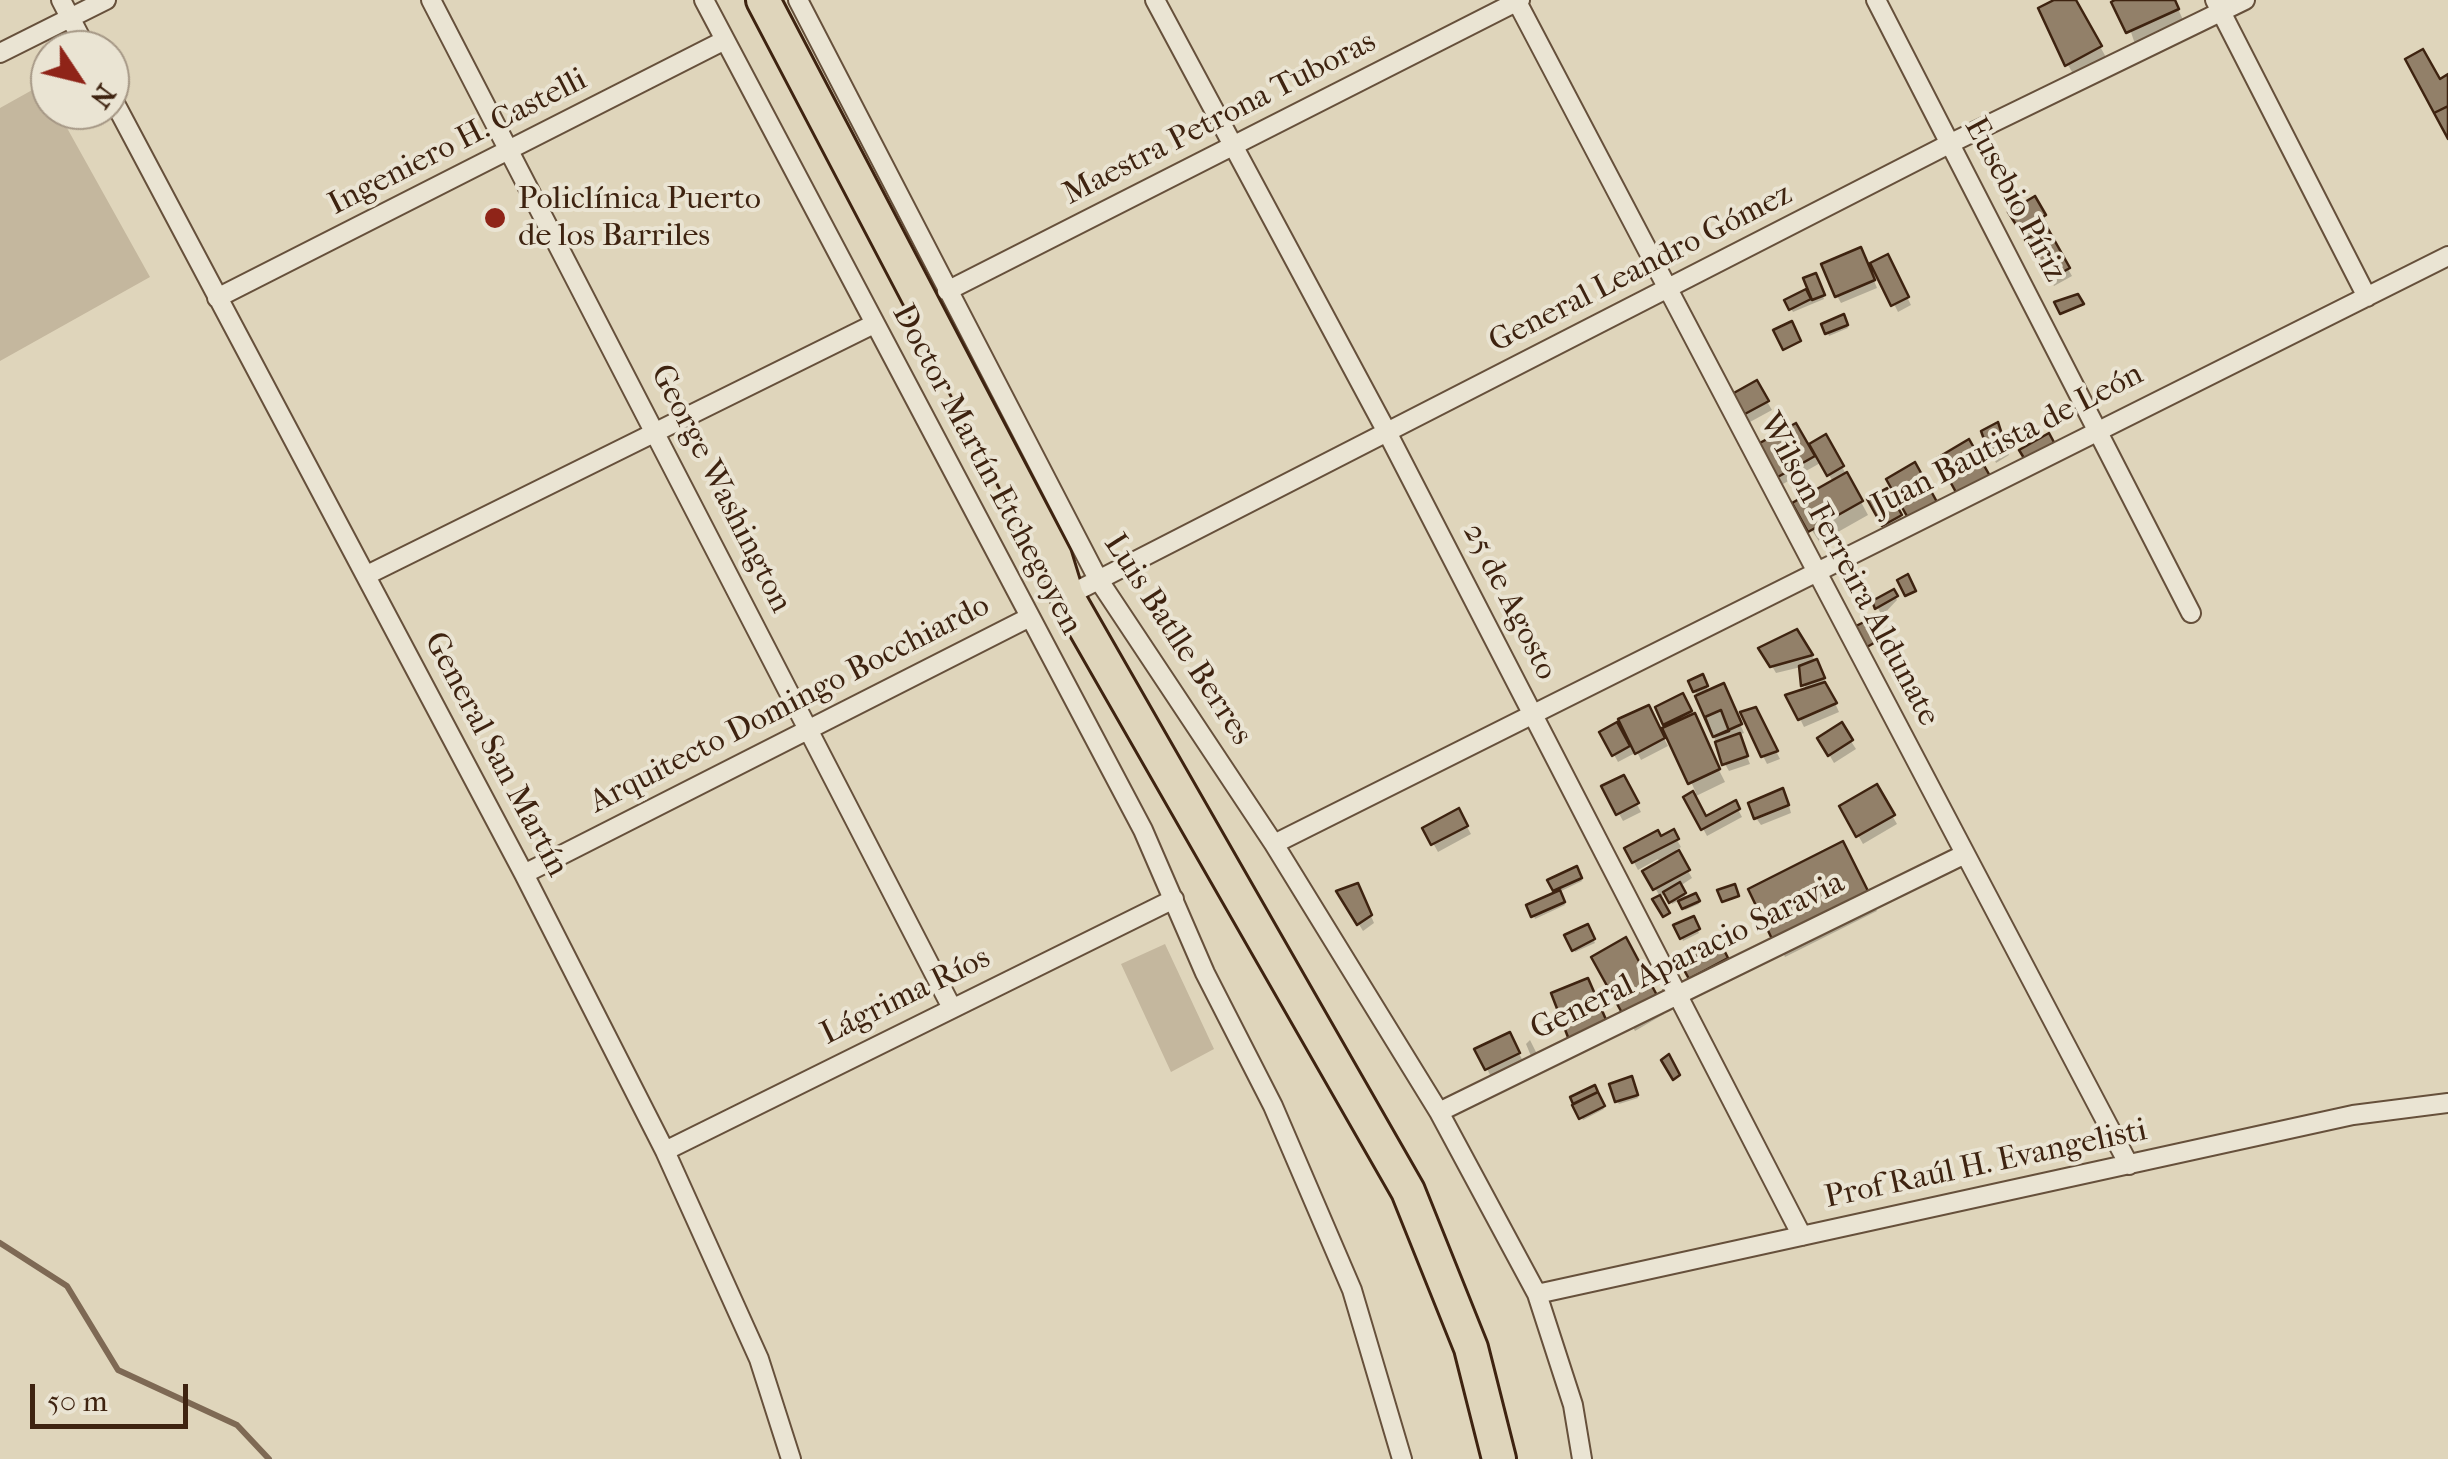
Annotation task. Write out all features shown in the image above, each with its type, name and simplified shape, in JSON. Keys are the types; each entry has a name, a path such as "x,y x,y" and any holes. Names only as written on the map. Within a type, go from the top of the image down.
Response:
{"highway":[{"path":"738,0 1036,567 1067,596"},
{"path":"763,0 1055,557 1067,596 1408,1191 1472,1348 1499,1459"}],"street":[{"path":"60,0 76,30"},
{"path":"0,53 106,0"},
{"name":"George Washington","path":"431,0 658,432 952,1008"},
{"name":"Doctor Martín Etchegoyen","path":"704,0 1143,830 1205,973 1272,1106 1352,1290 1402,1459"},
{"name":"25 de Agosto","path":"1155,0 1388,434 1802,1236"},
{"name":"Maestra Petrona Tuboras","path":"948,291 1518,0"},
{"name":"Wilson Ferreira Aldunate","path":"1518,0 1814,573 2129,1165"},
{"name":"Eusebio Píriz","path":"1876,0 2099,428 2190,613"},
{"name":"General Leandro Gómez","path":"1067,596 2218,6 2245,0"},
{"name":"Luis Batlle Berres","path":"802,1 1098,579 1274,844 1439,1112 1537,1294 1572,1404 1582,1459"},
{"path":"2218,6 2367,297"},
{"name":"Ingeniero H. Castelli","path":"217,298 725,40"},
{"name":"General San Martín","path":"129,130 367,575 665,1151 759,1358 791,1459"},
{"name":"Juan Bautista de León","path":"1274,844 2448,256"},
{"path":"367,575 874,324"},
{"name":"Arquitecto Domingo Bocchiardo","path":"524,874 1030,616"},
{"name":"General Aparacio Saravia","path":"1439,1112 1964,855"},
{"name":"Lágrima Ríos","path":"665,1151 1174,899"},
{"name":"Prof Raúl H. Evangelisti","path":"1537,1294 2353,1115 2448,1103"}],"shaded area":[{"path":"30,91 30,130 68,130 150,277 0,361 0,108"},
{"path":"1165,944 1214,1049 1171,1072 1121,964"}],"building":[{"path":"2054,0 2076,0 2102,46 2065,66 2038,8"},
{"path":"2175,0 2179,9 2126,33 2111,2"},
{"path":"2423,49 2440,79 2448,74 2448,106 2434,113 2405,59"},
{"path":"2448,106 2448,139 2434,113"},
{"path":"2035,196 2046,215 2020,231 2008,212"},
{"path":"2047,227 2070,268 2048,280 2025,240"},
{"path":"1861,247 1875,280 1835,297 1821,264"},
{"path":"1888,254 1909,297 1891,306 1870,263"},
{"path":"1816,273 1825,295 1812,300 1803,278"},
{"path":"1806,289 1811,299 1789,310 1784,300"},
{"path":"2078,294 2084,304 2060,314 2054,302"},
{"path":"1844,314 1848,325 1825,334 1821,324"},
{"path":"1792,321 1801,341 1783,350 1773,330"},
{"path":"1757,380 1769,401 1743,415 1732,394"},
{"path":"1998,422 2006,447 1990,456 1981,431"},
{"path":"1796,423 1815,456 1776,478 1758,444"},
{"path":"2049,433 2056,446 2027,463 2019,450"},
{"path":"1826,434 1844,466 1827,476 1809,444"},
{"path":"1969,439 1990,476 1957,494 1937,458"},
{"path":"1915,462 1937,502 1908,518 1886,479"},
{"path":"1847,472 1863,501 1808,532 1792,503"},
{"path":"1887,488 1902,515 1882,526 1867,499"},
{"path":"1908,574 1916,591 1905,596 1897,580"},
{"path":"1894,589 1898,596 1875,609 1872,601"},
{"path":"1872,618 1883,638 1865,648 1854,627"},
{"path":"1797,629 1813,655 1770,667 1758,648"},
{"path":"1817,659 1825,678 1801,686 1799,666"},
{"path":"1703,674 1708,686 1693,692 1688,681"},
{"path":"1825,682 1837,703 1798,720 1785,695"},
{"path":"1724,683 1742,724 1713,737 1695,696"},
{"path":"1683,693 1692,711 1663,725 1655,707"},
{"path":"1649,705 1665,738 1635,754 1618,719"},
{"path":"1756,707 1778,751 1761,757 1740,712"},
{"path":"1721,710 1729,731 1713,737 1705,717"},
{"path":"1695,713 1720,769 1688,784 1662,728"},
{"path":"1617,722 1630,746 1612,756 1599,732"},
{"path":"1842,722 1853,740 1828,756 1817,738"},
{"path":"1740,733 1748,756 1722,765 1715,742"},
{"path":"1624,775 1639,803 1616,815 1601,786"},
{"path":"1877,784 1895,815 1856,837 1839,806"},
{"path":"1783,788 1789,805 1754,819 1748,803"},
{"path":"1693,791 1706,816 1736,800 1740,809 1701,830 1683,797"},
{"path":"1459,808 1468,826 1431,845 1422,828"},
{"path":"1674,829 1679,839 1632,863 1624,848 1658,830 1661,836"},
{"path":"1843,841 1869,893 1773,941 1748,889"},
{"path":"1679,850 1690,870 1653,890 1642,871"},
{"path":"1577,866 1582,878 1553,891 1547,880"},
{"path":"1680,882 1686,893 1669,903 1663,892"},
{"path":"1358,883 1372,915 1357,925 1336,891"},
{"path":"1735,884 1739,896 1722,902 1717,890"},
{"path":"1560,890 1565,902 1531,917 1526,905"},
{"path":"1696,893 1700,901 1682,909 1678,901"},
{"path":"1660,895 1670,913 1663,917 1652,899"},
{"path":"1694,916 1700,929 1680,939 1673,925"},
{"path":"1588,924 1595,939 1572,951 1564,935"},
{"path":"1626,937 1660,1001 1626,1020 1591,957"},
{"path":"1709,942 1712,950 1686,962 1682,955"},
{"path":"1723,948 1728,958 1689,979 1683,968"},
{"path":"1588,978 1607,1022 1571,1045 1551,993"},
{"path":"1510,1032 1520,1053 1485,1070 1474,1049"},
{"path":"1669,1054 1680,1075 1673,1080 1661,1060"},
{"path":"1632,1076 1638,1095 1615,1102 1609,1084"},
{"path":"1595,1085 1598,1092 1573,1104 1570,1097"},
{"path":"1598,1092 1605,1106 1579,1119 1572,1105"}],"waterway":[{"path":"0,1243 67,1286 118,1370 237,1425 269,1459"}],"place":[{"name":"Policlínica Puerto de los Barriles","path":"495,218"}]}
